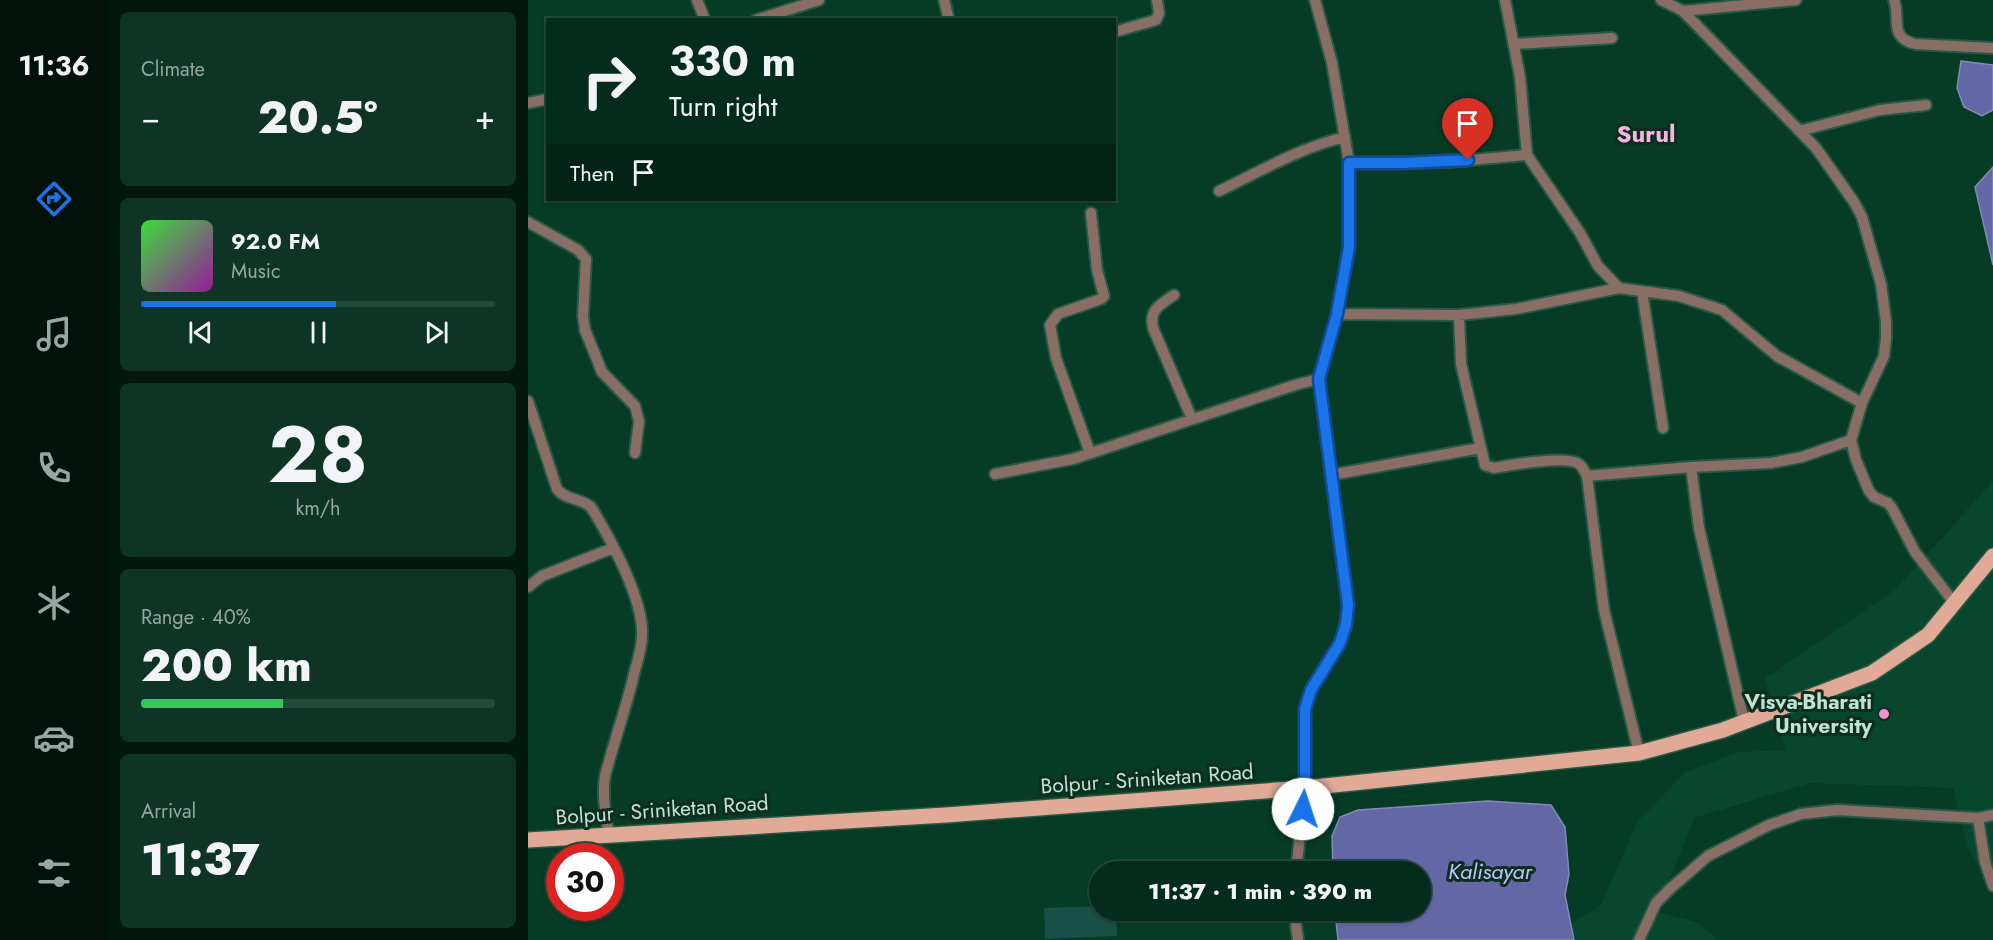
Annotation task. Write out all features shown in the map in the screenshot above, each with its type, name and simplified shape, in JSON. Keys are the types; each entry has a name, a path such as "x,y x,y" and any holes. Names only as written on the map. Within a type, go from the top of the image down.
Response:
{"main road":[{"name":"Bolpur - Sriniketan Road","path":"528,840 957,814 1305,788 1639,753 1723,730 1872,673 1928,635 1993,556"}],"street":[{"path":"697,0 704,18"},
{"path":"762,18 819,0"},
{"path":"944,0 948,18"},
{"path":"1116,31 1156,20 1159,13 1157,0"},
{"path":"1297,861 1305,788 1305,709 1311,690 1340,643 1346,624 1348,605 1319,379 1337,314 1349,247 1349,163 1332,63 1315,0"},
{"path":"1505,0 1520,76 1527,155 1580,233 1598,266 1619,288"},
{"path":"1661,0 1683,11 1816,148 1862,217 1881,284 1886,322 1884,356 1862,403 1851,440 1856,460 1869,491 1874,497 1888,503 1915,552 1955,604"},
{"path":"1683,11 1796,0"},
{"path":"1894,0 1899,35 1903,42 1993,48"},
{"path":"1514,44 1612,38"},
{"path":"528,103 546,99"},
{"path":"1799,131 1880,110 1926,105"},
{"path":"1219,191 1294,153 1322,142 1345,137"},
{"path":"1349,163 1448,162 1527,155"},
{"path":"1090,453 1056,358 1050,324 1058,314 1104,296 1097,270 1091,213"},
{"path":"528,222 578,250 586,259 583,316 585,330 602,372 635,406 639,421 635,453"},
{"path":"1337,314 1459,315 1516,309 1619,288 1679,296 1722,310 1777,356 1862,403"},
{"path":"1642,291 1663,428"},
{"path":"1174,296 1158,307 1151,320 1192,419"},
{"path":"1459,315 1461,364 1485,465 1491,468 1550,461 1573,461 1580,465 1587,476 1604,610 1639,753"},
{"path":"995,474 1073,459 1319,379"},
{"path":"528,400 557,489 565,496 591,507 635,597 643,632 631,689 605,776 604,806 609,834"},
{"path":"1587,476 1771,463 1802,457 1851,440"},
{"path":"1331,475 1480,448"},
{"path":"1691,467 1699,528 1744,721"},
{"path":"528,587 542,576 613,548"},
{"path":"1639,940 1656,903 1708,856 1760,829 1801,814 1837,810 1978,818 1993,814"},
{"path":"1978,818 1985,862 1993,886"},
{"path":"1295,921 1298,940"}],"shaded area":[{"name":"Visva-Bharati University","path":"1993,481 1993,888 1969,851 1953,788 1810,783 1694,818 1657,912 1696,922 1714,935 1715,940 1545,940 1601,905 1637,822 1686,772 1738,752 1786,750 1765,678 1896,589"}],"water":[{"path":"1961,61 1993,65 1993,110 1982,116 1964,107 1957,88"},
{"path":"1993,167 1993,265 1975,187"},
{"name":"Kalisayar","path":"1488,801 1551,805 1565,827 1569,874 1565,895 1574,940 1338,940 1336,921 1431,921 1431,861 1333,861 1332,836 1340,817 1358,810"}],"building":[{"path":"1089,906 1089,921 1116,921 1117,936 1045,939 1044,908"}],"place":[{"name":"Visva-Bharati University","path":"1884,714"}],"district":[{"name":"Surul","path":"1646,134"}],"route":[{"path":"1303,809 1305,709 1311,690 1340,643 1346,624 1348,605 1319,379 1337,314 1349,247 1349,163 1468,160"}]}
